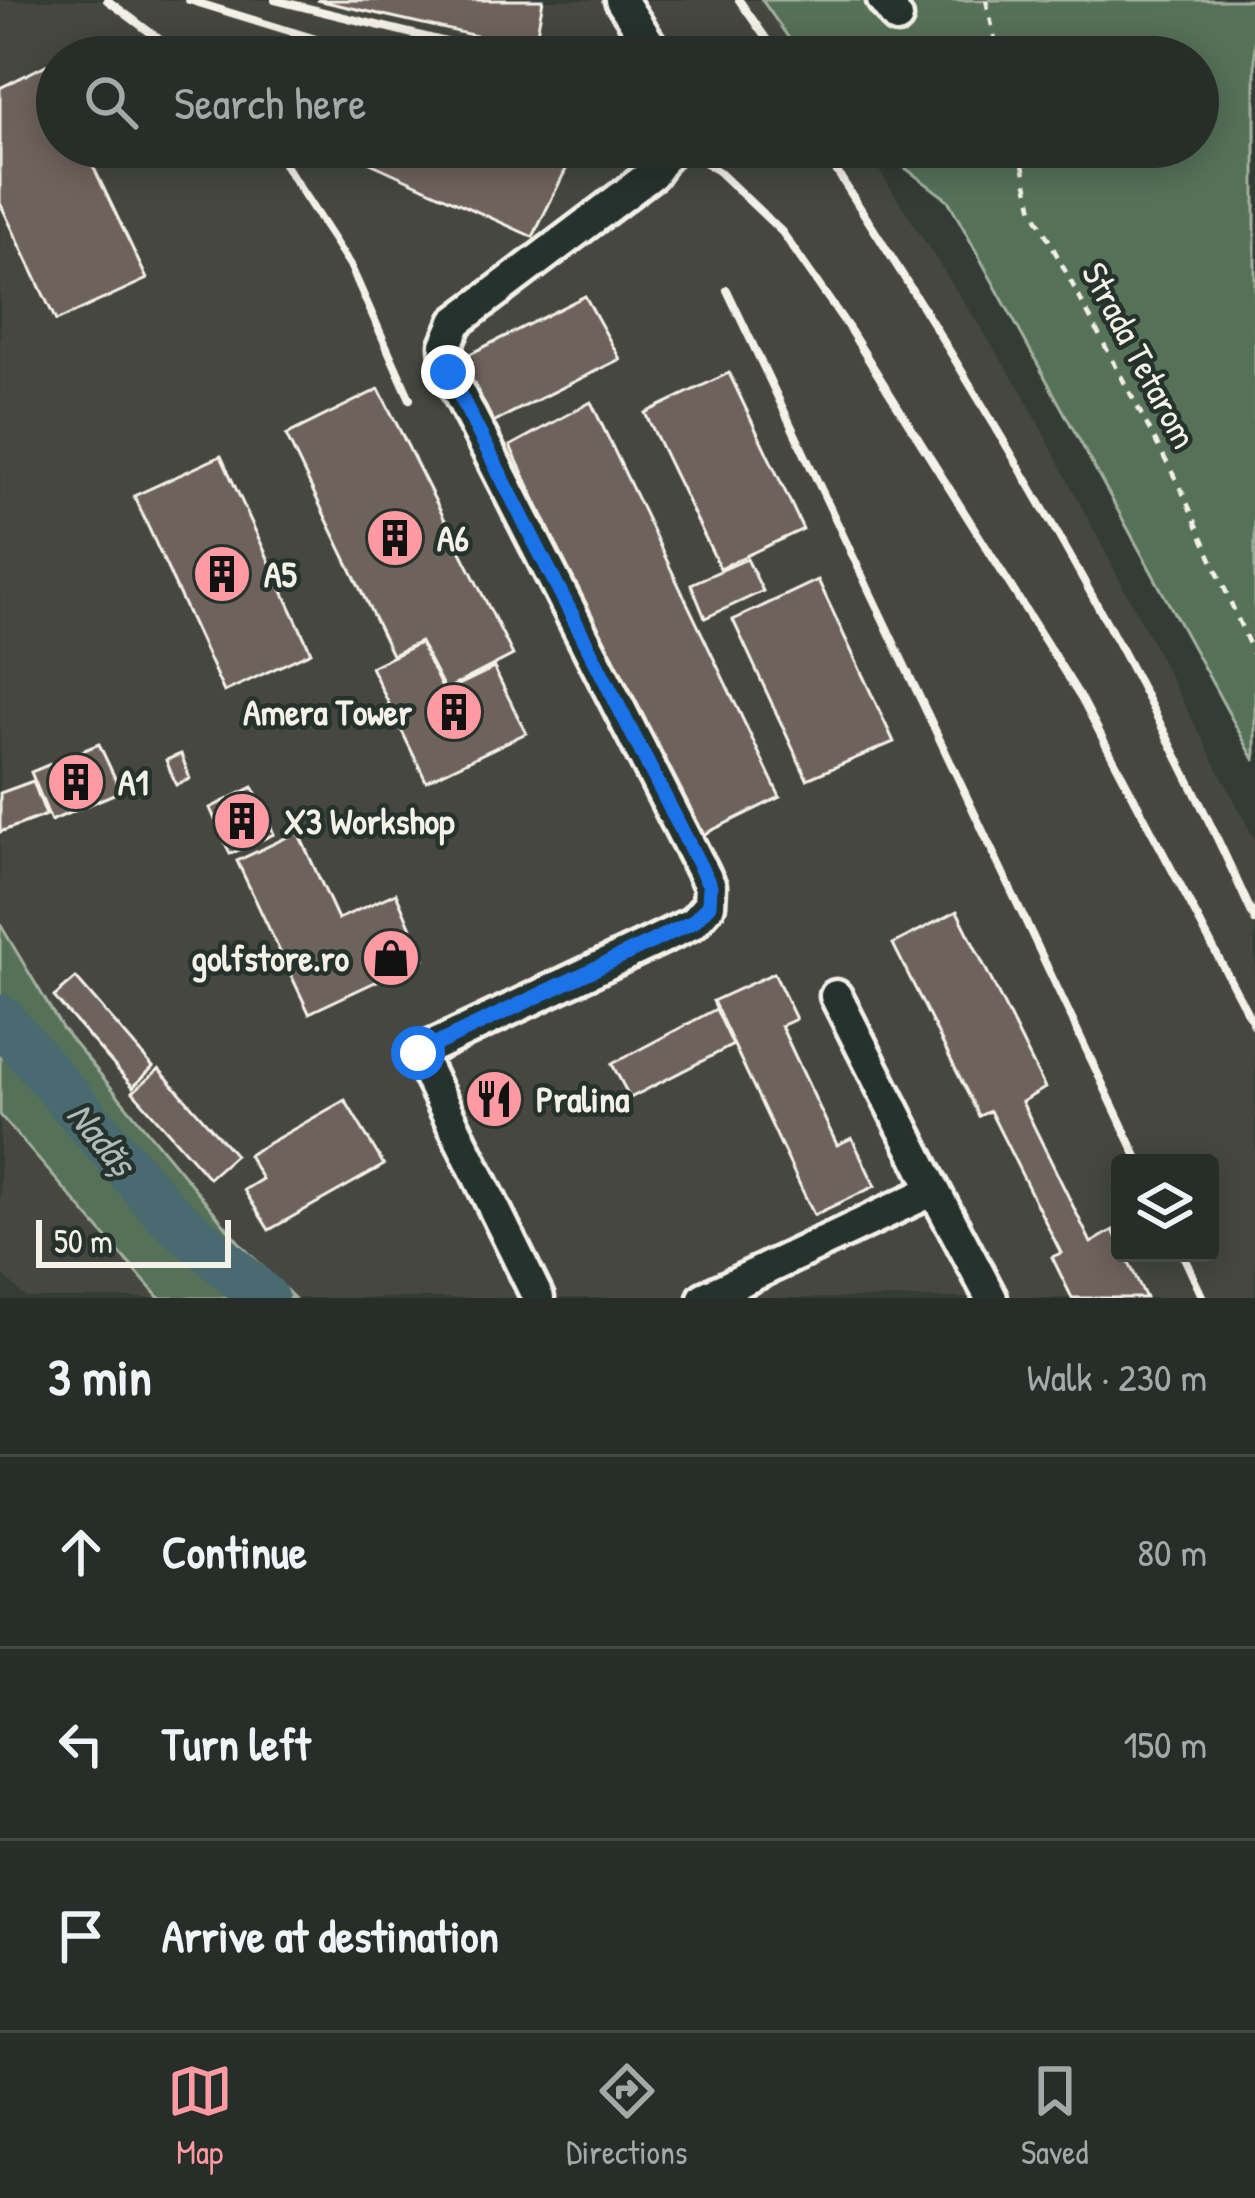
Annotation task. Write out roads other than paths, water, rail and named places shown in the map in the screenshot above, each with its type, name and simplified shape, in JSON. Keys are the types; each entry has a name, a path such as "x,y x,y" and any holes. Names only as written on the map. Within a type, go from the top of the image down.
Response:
{"street":[{"path":"621,0 644,36"},
{"path":"538,1298 418,1053 693,922 709,905 710,886 448,372 446,346 456,322 656,168"},
{"path":"836,996 991,1298"},
{"path":"704,1298 934,1190"}],"waterway":[{"name":"Nadăș","path":"0,1018 164,1210 264,1298"}],"railway":[{"path":"107,0 155,36"},
{"path":"189,0 306,36"},
{"path":"275,0 422,36"},
{"path":"739,0 764,36"},
{"path":"287,168 350,265 410,399"},
{"path":"713,168 782,232 848,327 1084,703 1255,1027"},
{"path":"834,168 1053,525 1159,720 1255,920"},
{"path":"727,290 1136,1154"},
{"path":"1186,1262 1203,1298"}],"place":[{"name":"A6","path":"395,538"},
{"name":"A5","path":"222,574"},
{"name":"Amera Tower","path":"454,712"},
{"name":"A1","path":"76,782"},
{"name":"X3 Workshop","path":"242,821"},
{"name":"golfstore.ro","path":"391,958"},
{"name":"Pralina","path":"494,1099"}]}
